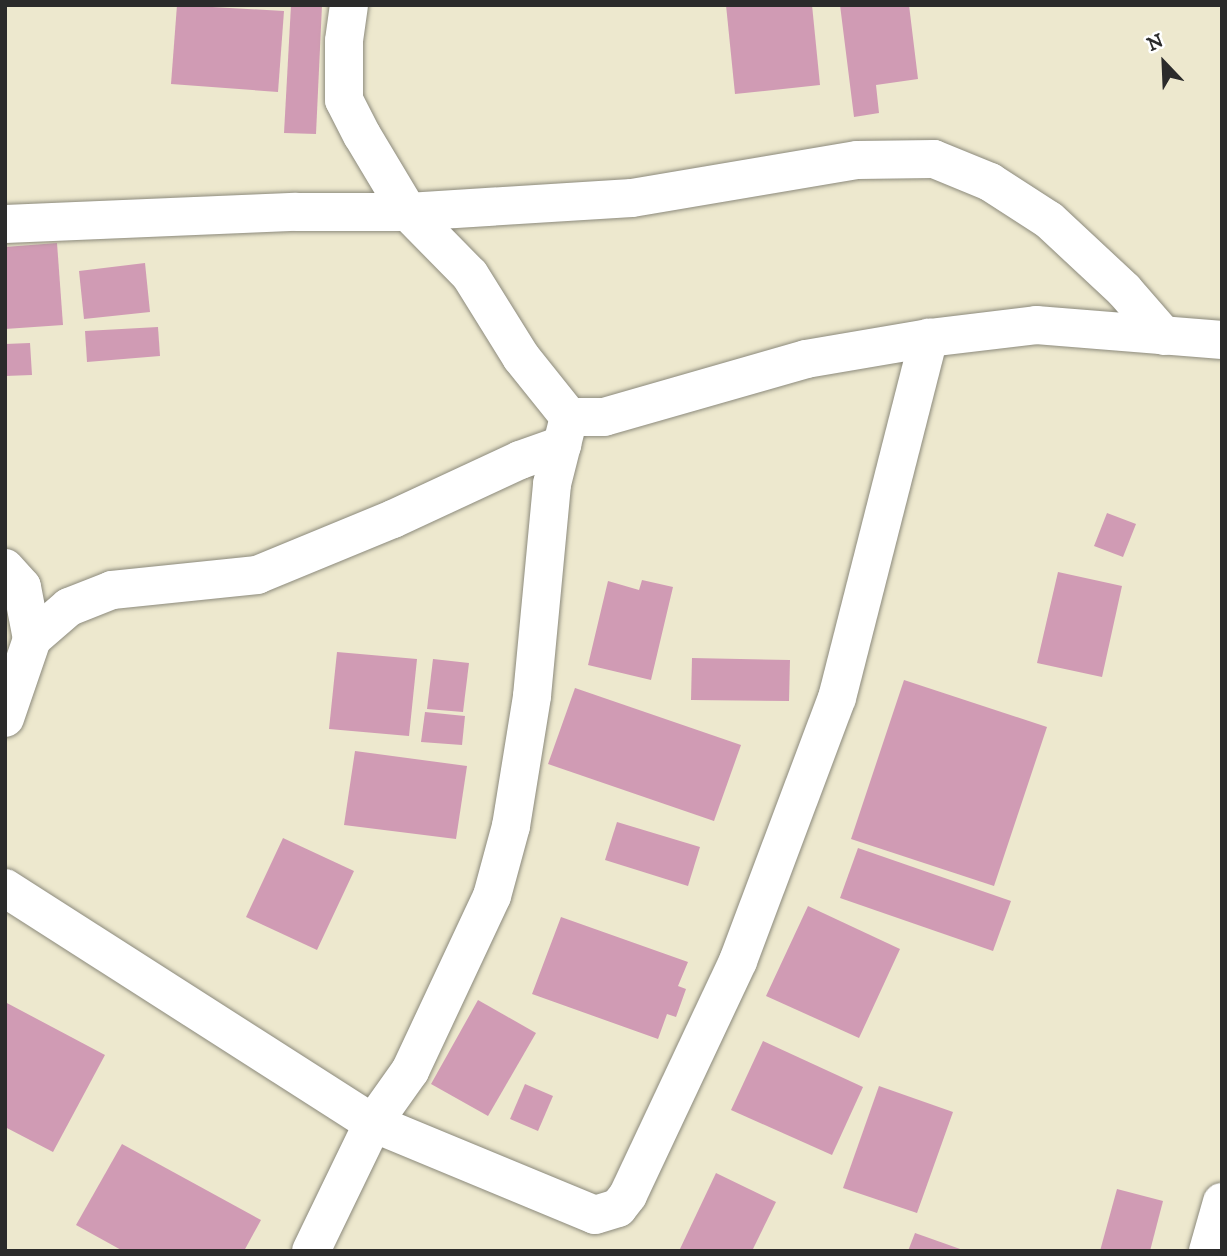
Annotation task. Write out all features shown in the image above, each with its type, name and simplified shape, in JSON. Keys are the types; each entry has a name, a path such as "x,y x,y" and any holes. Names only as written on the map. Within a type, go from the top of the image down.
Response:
{"street":[{"path":"311,1251 373,1123 410,1071 492,896 511,826 532,696 552,484 565,431 470,275 408,212 344,100 344,41 349,5"},
{"path":"5,224 296,212 408,212 632,198 857,160 934,159 990,182 1048,220 1124,290 1164,336"},
{"path":"32,639 69,607 112,590 257,575 393,519 520,460 565,431 604,416 806,359 929,338 1036,325 1222,340"},
{"path":"5,888 373,1123 595,1215 618,1208 628,1195 738,961 837,698 929,338"},
{"path":"5,568 22,587 32,639 5,718"},
{"path":"1208,1251 1222,1202"}],"building":[{"path":"177,5 284,11 278,92 171,84"},
{"path":"291,5 322,5 316,134 284,133"},
{"path":"726,5 812,5 820,85 735,94"},
{"path":"840,5 909,5 918,79 876,85 879,113 854,117"},
{"path":"57,243 63,325 5,329 5,247"},
{"path":"145,263 150,312 84,319 79,271"},
{"path":"158,327 160,356 87,362 85,331"},
{"path":"30,343 32,375 5,376 5,344"},
{"path":"1107,513 1136,524 1123,557 1094,546"},
{"path":"1058,572 1122,586 1102,677 1037,663"},
{"path":"642,580 673,587 651,680 588,665 608,581 639,590"},
{"path":"337,652 417,659 409,736 329,729"},
{"path":"692,658 790,660 789,701 691,700"},
{"path":"433,659 469,663 463,712 427,709"},
{"path":"904,680 1047,727 994,886 851,839"},
{"path":"575,688 741,745 714,821 548,764"},
{"path":"425,712 465,716 462,745 421,742"},
{"path":"355,751 467,766 456,839 344,825"},
{"path":"617,822 700,847 688,886 605,860"},
{"path":"283,838 354,871 317,950 246,917"},
{"path":"858,848 1011,901 993,951 840,898"},
{"path":"808,906 900,949 859,1038 766,996"},
{"path":"561,917 688,962 678,986 686,989 676,1017 667,1014 658,1039 532,994"},
{"path":"478,1000 536,1033 488,1116 431,1084"},
{"path":"5,1002 105,1055 53,1152 5,1127"},
{"path":"763,1041 863,1087 832,1155 731,1110"},
{"path":"525,1084 553,1096 538,1131 510,1119"},
{"path":"879,1086 953,1112 917,1213 843,1188"},
{"path":"122,1144 261,1220 244,1251 123,1251 76,1225"},
{"path":"716,1173 776,1202 752,1251 679,1251"},
{"path":"1117,1189 1163,1201 1150,1251 1100,1251"},
{"path":"915,1233 963,1250 963,1251 908,1251"}]}
